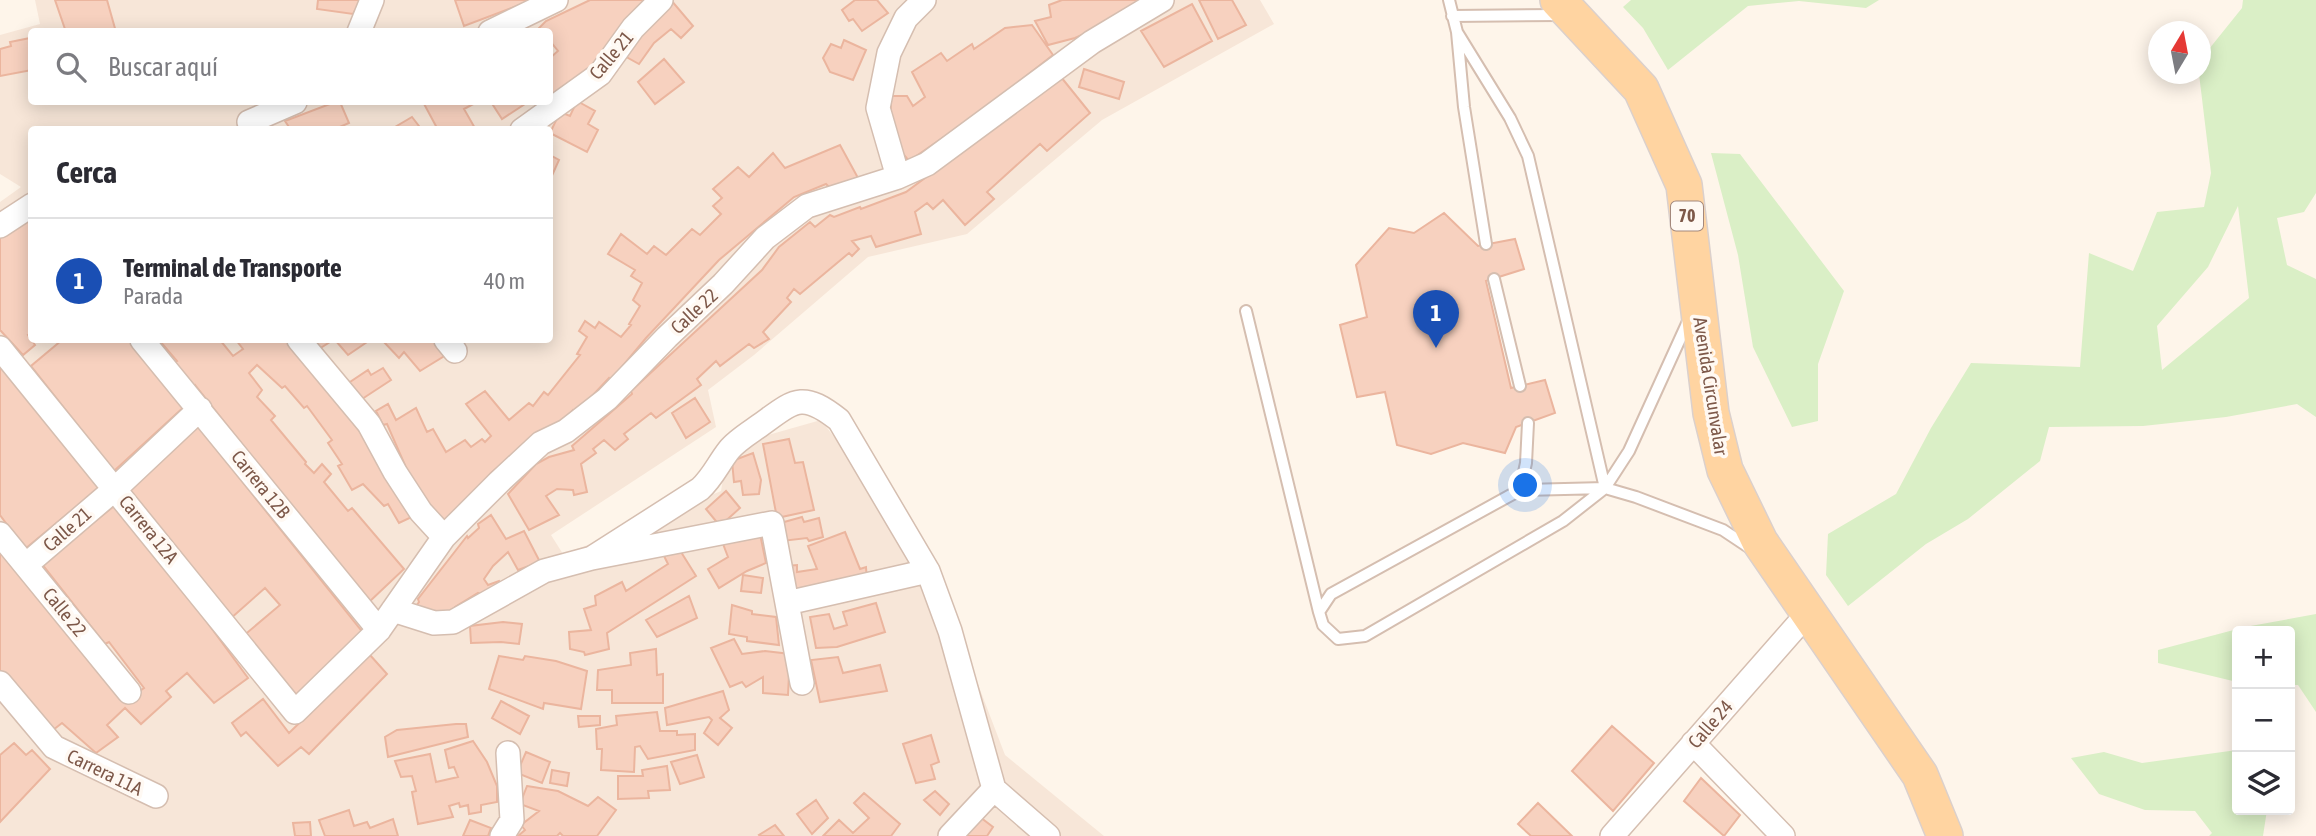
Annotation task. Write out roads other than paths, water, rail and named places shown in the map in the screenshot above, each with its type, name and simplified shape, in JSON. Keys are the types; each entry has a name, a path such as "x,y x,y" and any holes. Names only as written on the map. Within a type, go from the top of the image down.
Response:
{"main road":[{"name":"Avenida Circunvalar","path":"1566,7 1640,89 1684,185 1711,413 1725,470 1759,542 1920,775 1945,836"}],"street":[{"path":"361,28 372,0"},
{"path":"498,28 556,0"},
{"name":"Calle 21","path":"528,126 600,74 633,28 661,0"},
{"path":"898,177 878,108 889,53 906,18 924,0"},
{"name":"Calle 22","path":"295,712 379,630 444,537 541,443 566,431 607,399 723,284 765,237 807,206 898,177 927,164 1092,42 1162,0"},
{"path":"248,126 289,105"},
{"path":"0,226 28,207"},
{"name":"Carrera 12B","path":"145,343 379,630"},
{"path":"302,343 369,424 421,512 444,537"},
{"name":"Carrera 12A","path":"0,348 295,712"},
{"path":"593,558 700,489 712,478 731,447 792,402 809,402 823,407 839,420 928,571 950,631 994,789 1048,836"},
{"name":"Calle 21","path":"27,564 116,488 200,409"},
{"path":"393,610 434,623 453,622 544,571 593,558 772,523 802,683"},
{"name":"Calle 22","path":"0,534 129,692"},
{"path":"787,603 928,571"},
{"name":"Calle 24","path":"1612,836 1808,613"},
{"name":"Carrera 11A","path":"0,683 54,747 156,796"},
{"path":"1693,743 1783,836"},
{"path":"502,836 512,820 508,753"},
{"path":"950,836 994,789"}],"lane":[{"path":"1449,0 1457,32 1464,107 1486,244"},
{"path":"1452,16 1566,7"},
{"path":"1457,32 1510,118 1528,156 1605,488"},
{"path":"1494,279 1520,386"},
{"path":"1246,311 1319,612 1323,625 1338,639 1365,636 1563,521 1605,488 1629,451 1697,301"},
{"path":"1520,490 1526,463 1528,423"},
{"path":"1319,612 1331,594 1520,490 1605,488 1646,500 1723,530 1775,565"}],"place":[{"name":"Terminal de Transporte","path":"1436,348"}]}
